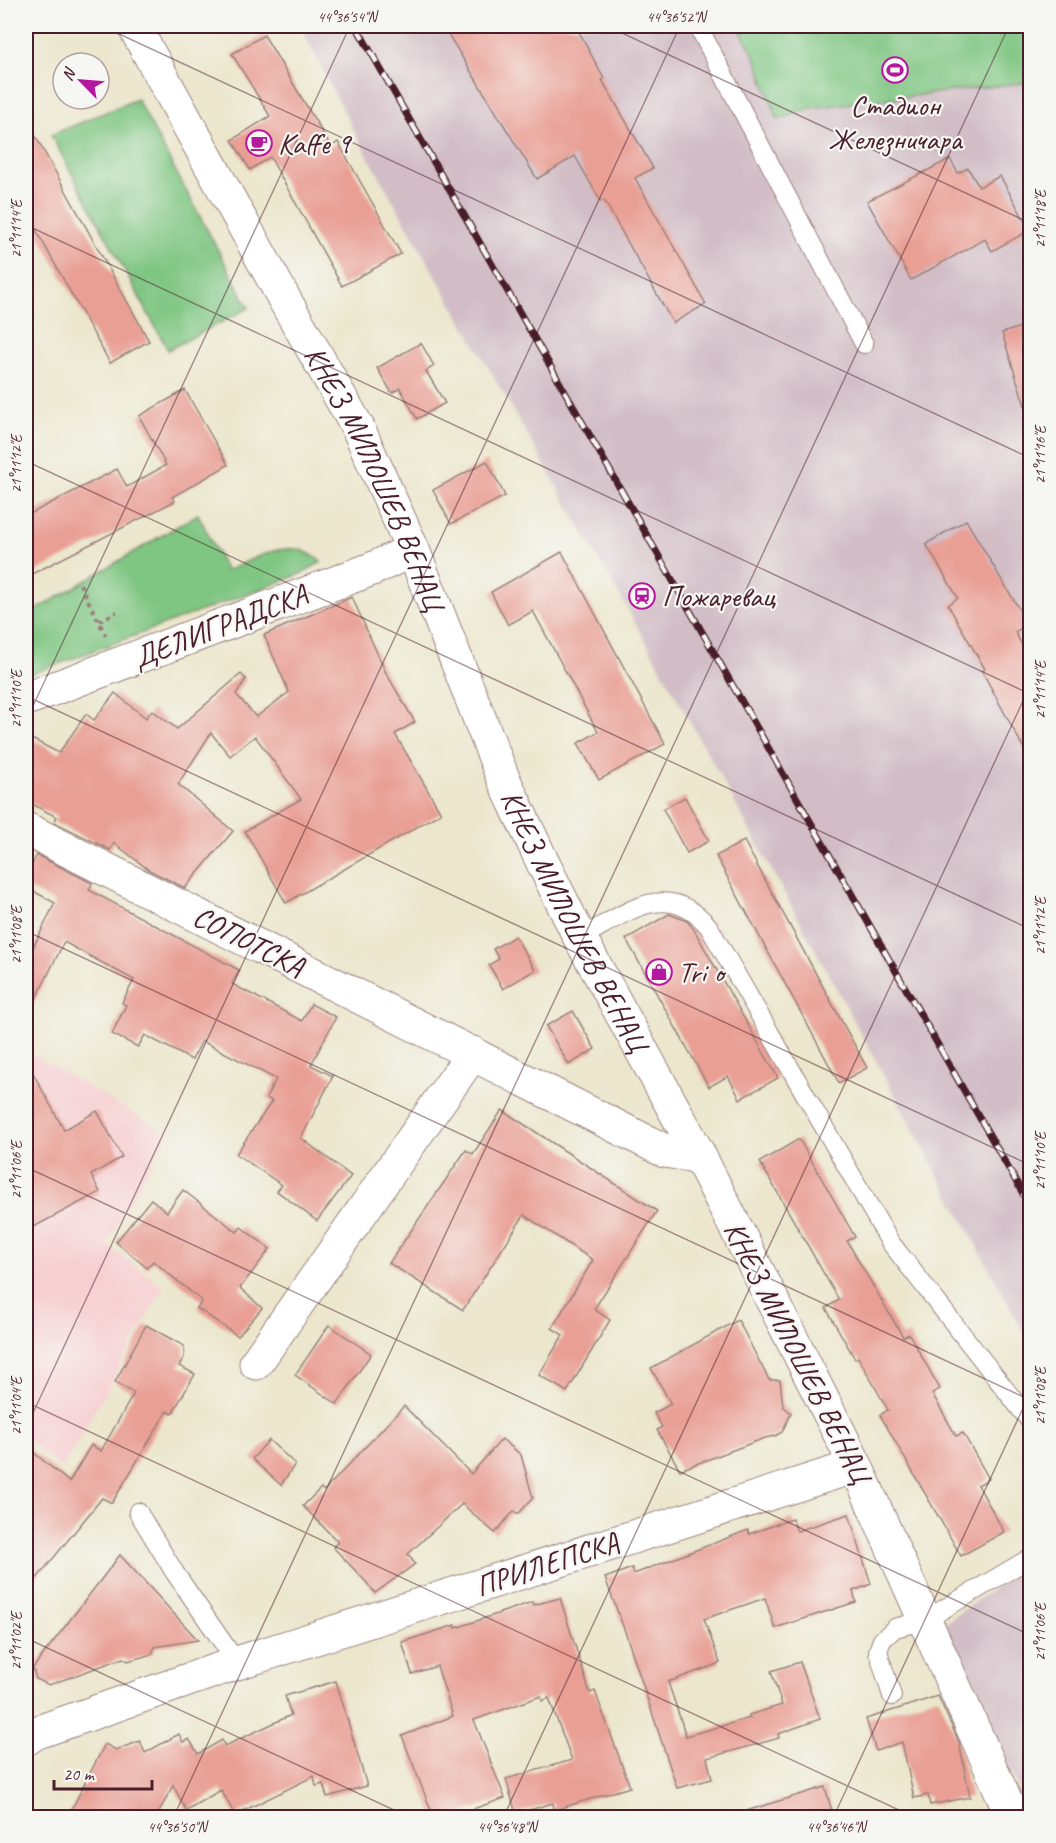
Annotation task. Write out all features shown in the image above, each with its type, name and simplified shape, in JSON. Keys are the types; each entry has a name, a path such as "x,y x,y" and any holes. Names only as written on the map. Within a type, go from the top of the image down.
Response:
{"street":[{"name":"КНЕЗ МИЛОШЕВ ВЕНАЦ","path":"134,26 358,428 413,550 503,778 580,938 698,1153 856,1466 1013,1818"},
{"name":"ДЕЛИГРАДСКА","path":"26,699 372,569 413,550"},
{"name":"СОПОТСКА","path":"26,829 665,1151 689,1155 698,1153"},
{"path":"256,1363 473,1053"},
{"name":"ПРИЛЕПСКА","path":"26,1739 35,1733 237,1663 856,1466"}],"lane":[{"path":"698,26 864,344"},
{"path":"580,938 641,904 656,901 686,906 699,915 709,927 890,1242 1030,1421"},
{"path":"138,1512 175,1573 237,1663"},
{"path":"892,1696 879,1651 882,1640 895,1628 925,1620 1030,1558"}],"path":[{"path":"80,584 110,645"},
{"path":"99,621 117,612"}],"shaded area":[{"path":"300,26 738,26 755,57 778,120 810,108 1030,82 1030,1343 631,615 355,133"},
{"path":"26,1050 168,1134 106,1244 164,1287 62,1469 26,1438"},
{"path":"1030,1564 1030,1812 943,1624"}],"green space":[{"name":"Стадион Железничара","path":"738,26 1030,26 1030,82 810,108 778,120 755,57"},
{"path":"137,99 249,308 168,350 51,135"},
{"path":"198,514 226,571 281,549 301,550 322,562 298,575 26,676 26,616"}],"building":[{"path":"443,26 576,26 604,79 602,80 653,168 635,178 706,304 673,323 604,200 601,202 575,156 537,179"},
{"path":"264,35 331,147 338,142 401,254 342,286 270,157 250,170 232,140 270,116 232,54"},
{"path":"26,119 149,341 110,363 26,212"},
{"path":"950,159 958,173 968,168 979,187 1000,176 1030,230 992,251 985,239 911,280 867,201"},
{"path":"1030,324 1030,405 1025,406 1002,333"},
{"path":"421,343 434,366 426,371 445,403 417,419 400,388 392,393 377,368"},
{"path":"185,390 228,465 172,497 175,501 26,577 26,516 117,469 127,487 166,465 139,416"},
{"path":"487,461 505,496 451,524 433,490"},
{"path":"966,520 1028,624 1015,632 1030,660 1030,760 982,671 985,669 948,605 958,598 926,544"},
{"path":"562,552 665,744 599,780 578,743 598,732 533,611 508,625 491,592"},
{"path":"352,597 386,673 415,722 395,734 441,813 286,903 245,831 301,799 255,736 230,756 211,733 178,784 233,831 185,888 149,870 114,843 110,850 54,822 57,817 26,801 26,736 59,753 86,714 94,720 115,693 146,718 152,710 177,729 241,674 246,679 236,694 256,717 289,692 264,635"},
{"path":"685,797 709,841 687,853 663,809"},
{"path":"744,841 867,1068 839,1083 716,856"},
{"path":"37,855 92,883 89,890 239,970 232,984 302,1021 311,1004 336,1017 311,1065 333,1076 301,1138 351,1176 317,1221 277,1191 282,1185 236,1154 272,1101 266,1098 276,1079 202,1041 192,1060 145,1035 138,1047 112,1034 126,1005 122,1003 134,980 64,942 26,1019 26,962 55,903 26,887 26,876"},
{"path":"669,914 687,921 693,928 778,1078 740,1099 728,1076 709,1087 626,939"},
{"path":"515,936 535,970 503,989 489,965 499,959 493,949"},
{"path":"573,1011 595,1049 569,1065 546,1026"},
{"path":"26,1060 64,1130 97,1111 122,1157 91,1175 100,1192 26,1231"},
{"path":"502,1110 657,1211 594,1309 610,1320 567,1392 539,1375 563,1335 552,1328 593,1260 524,1215 463,1310 389,1263 466,1150 473,1154"},
{"path":"799,1139 855,1237 847,1241 903,1337 909,1334 940,1389 932,1393 956,1436 963,1433 989,1479 978,1485 1004,1532 961,1556 880,1415 888,1410 858,1357 855,1359 826,1308 839,1300 760,1162"},
{"path":"183,1190 237,1232 241,1227 270,1249 240,1288 262,1308 238,1336 197,1308 202,1301 153,1261 147,1268 116,1242 151,1199 167,1212"},
{"path":"738,1320 769,1380 780,1380 783,1406 791,1413 782,1432 775,1436 680,1470 657,1430 662,1427 654,1413 671,1404 651,1368"},
{"path":"146,1325 184,1346 184,1357 179,1366 195,1374 172,1414 167,1411 112,1503 102,1498 26,1592 26,1446 69,1482 91,1445 101,1451 134,1393 115,1382"},
{"path":"329,1325 371,1354 337,1404 295,1375"},
{"path":"404,1406 471,1474 502,1439 521,1455 533,1498 518,1514 514,1511 495,1533 462,1504 408,1554 415,1564 375,1593 333,1547 338,1542 303,1506 321,1488 324,1491"},
{"path":"269,1440 295,1464 281,1485 252,1459"},
{"path":"849,1514 871,1584 853,1591 856,1602 775,1628 765,1598 704,1619 720,1663 668,1682 686,1736 750,1718 749,1715 782,1705 771,1671 800,1662 820,1719 778,1734 779,1738 707,1758 712,1779 677,1788 605,1578 632,1568 634,1574 748,1530 749,1534 792,1519 797,1531"},
{"path":"120,1555 198,1640 155,1647 152,1654 128,1661 123,1658 49,1685 36,1679 33,1668"},
{"path":"560,1598 590,1693 595,1691 630,1787 554,1810 553,1803 516,1814 506,1779 572,1760 549,1698 542,1701 541,1696 474,1720 505,1798 447,1818 434,1818 402,1736 453,1716 437,1666 412,1674 402,1642 455,1625 456,1628 532,1602 533,1605"},
{"path":"336,1681 367,1786 327,1797 323,1784 316,1786 314,1776 235,1815 221,1790 186,1810 173,1785 156,1818 67,1818 105,1744 116,1750 140,1741 145,1753 179,1734 183,1742 189,1739 198,1754 222,1740 225,1746 291,1715 285,1696"},
{"path":"938,1696 959,1742 970,1797 930,1805 928,1795 914,1798 902,1742 876,1751 866,1719"},
{"path":"825,1787 834,1818 747,1818 746,1811"}],"railway":[{"path":"356,26 1030,1206"}],"place":[{"name":"Стадион Железничара","path":"895,70"},
{"name":"Kaffe 9","path":"259,143"},
{"name":"Пожаревац","path":"642,596"},
{"name":"Tri o","path":"659,972"}]}
